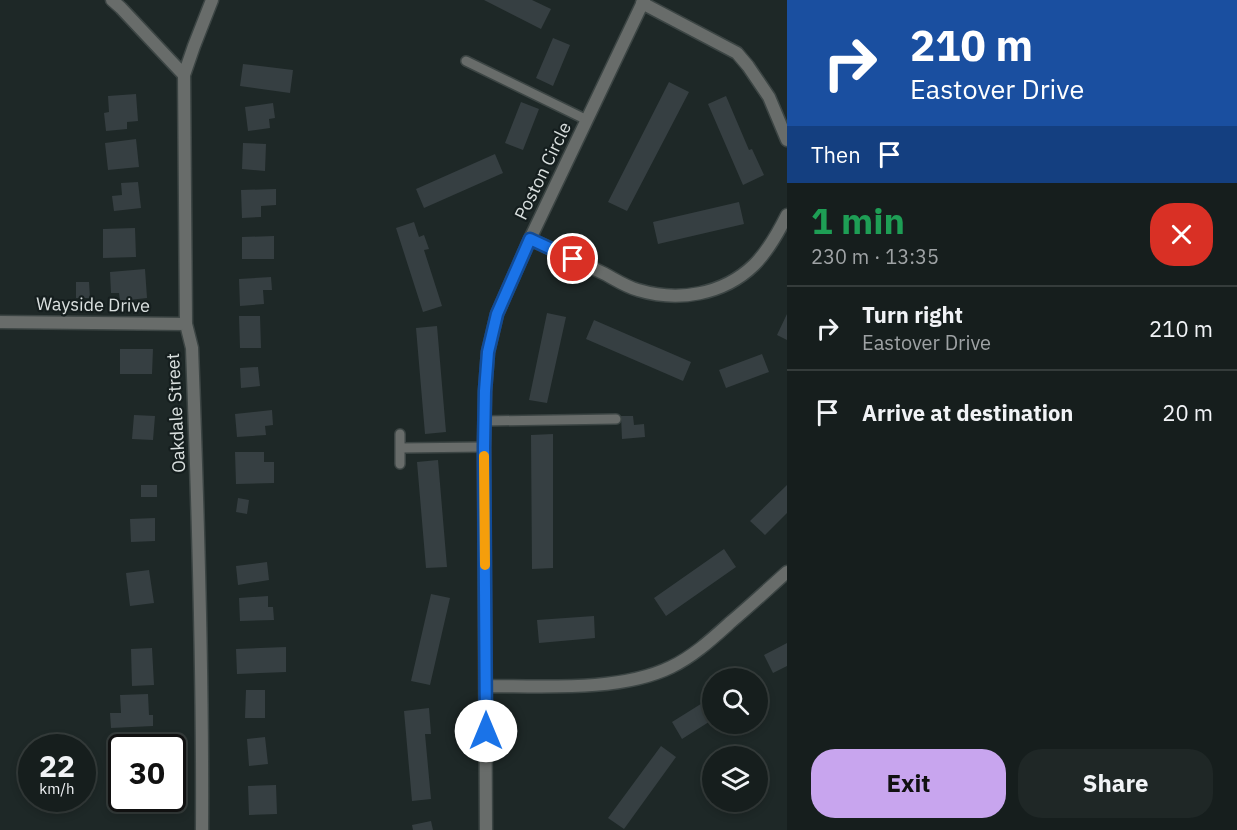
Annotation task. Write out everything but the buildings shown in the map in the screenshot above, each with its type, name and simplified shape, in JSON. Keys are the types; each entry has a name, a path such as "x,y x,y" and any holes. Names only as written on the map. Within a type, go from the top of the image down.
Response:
{"street":[{"path":"112,0 184,75"},
{"name":"Oakdale Street","path":"202,830 198,497 192,348 186,324 184,75 212,0"},
{"path":"643,2 736,53 748,66 769,97 787,140"},
{"name":"Poston Circle","path":"486,830 484,447 488,352 497,314 530,239 643,2"},
{"path":"530,239 637,290 664,295 689,296 713,290 737,279 754,265 767,249 787,216"},
{"name":"Wayside Drive","path":"0,322 186,324"},
{"path":"486,686 585,686 636,680 658,673 692,655 787,572"}],"lane":[{"path":"466,61 587,120"},
{"path":"485,421 616,419"},
{"path":"400,434 400,464"},
{"path":"400,448 484,447"}],"slow traffic":[{"path":"484,456 485,565"}],"route":[{"path":"486,731 484,447 488,352 497,314 530,239 573,259"}]}
